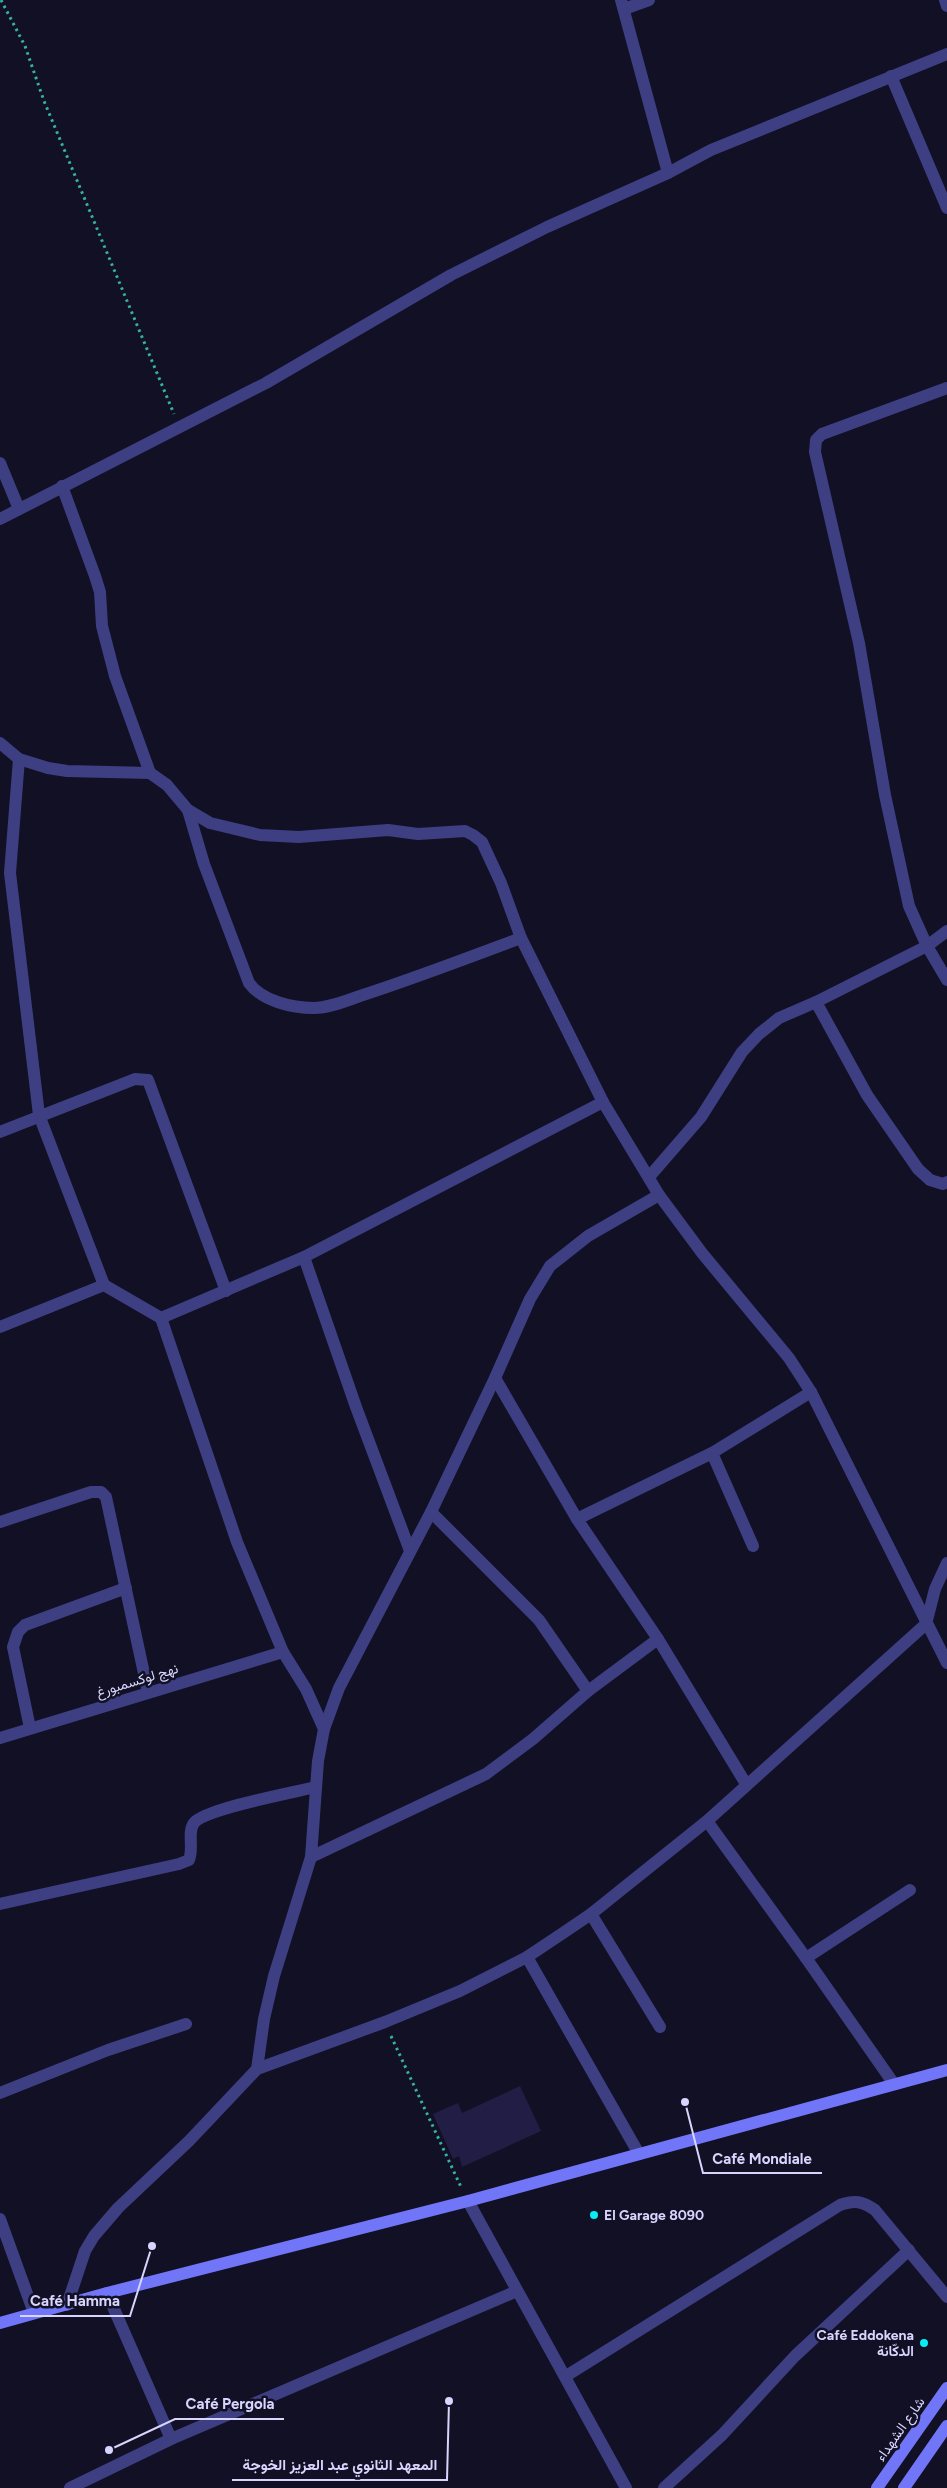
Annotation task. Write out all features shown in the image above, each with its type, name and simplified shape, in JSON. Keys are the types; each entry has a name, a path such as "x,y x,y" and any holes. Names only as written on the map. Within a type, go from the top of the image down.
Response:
{"street":[{"path":"650,0 622,4 668,172"},
{"path":"944,0 947,6"},
{"path":"0,519 326,350 451,275 546,227 712,150 947,54"},
{"path":"891,76 947,208"},
{"path":"947,388 822,434 816,440 815,446 859,643 885,795 909,906 927,946 947,980"},
{"path":"0,463 19,509"},
{"path":"62,486 100,592 102,626 111,662 150,773"},
{"path":"0,743 19,759 67,771 150,773 167,785 188,810 210,823 260,835 299,837 388,830 418,834 465,832 473,834 482,842 521,938 603,1102 650,1177 659,1195 702,1252 789,1358 811,1392 947,1663"},
{"path":"19,759 5,873 39,1115 104,1285 161,1318 237,1542 283,1652 306,1689 324,1729"},
{"path":"188,810 204,864 249,983 255,992 264,998 315,1008 333,1005 409,980 521,938"},
{"path":"650,1177 701,1117 742,1052 759,1034 779,1018 816,1002 927,946 947,931"},
{"path":"816,1002 867,1095 918,1169 930,1180 943,1184 947,1182"},
{"path":"0,1132 39,1115 135,1079 148,1080 226,1291"},
{"path":"161,1318 304,1257 603,1102"},
{"path":"257,2069 264,2019 274,1976 311,1857 318,1761 324,1729 339,1688 431,1512 495,1378 530,1299 550,1266 588,1236 659,1195"},
{"path":"304,1257 356,1407 410,1551"},
{"path":"0,1327 104,1285"},
{"path":"495,1378 577,1519 658,1639 746,1784"},
{"path":"577,1519 712,1454 811,1392"},
{"path":"712,1454 753,1546"},
{"path":"0,1522 91,1492 101,1492 106,1497 148,1692"},
{"path":"431,1512 539,1620 588,1691"},
{"path":"67,2305 85,2251 94,2236 118,2208 189,2141 257,2069 385,2022 460,1991 527,1957 591,1914 707,1821 926,1624 934,1589 947,1563"},
{"path":"30,1728 14,1648 18,1632 24,1625 126,1588"},
{"path":"311,1857 486,1774 533,1739 588,1691 658,1639"},
{"name":"نهج لوكسمبورغ","path":"0,1738 283,1652"},
{"path":"0,1904 179,1864 189,1860 193,1851 190,1832 193,1824 199,1818 244,1804 316,1787"},
{"path":"707,1821 894,2084"},
{"path":"806,1958 910,1890"},
{"path":"591,1914 660,2027"},
{"path":"527,1957 639,2154"},
{"path":"0,2092 108,2050 186,2024"},
{"path":"0,2323 107,2293 468,2201 947,2070"},
{"path":"468,2201 626,2488"},
{"path":"566,2376 840,2205 857,2201 866,2203 874,2210 947,2297"},
{"path":"0,2219 34,2314"},
{"path":"664,2488 722,2435 795,2356 909,2250"},
{"path":"70,2488 170,2439 517,2291"},
{"path":"107,2293 170,2439"},
{"name":"شارع الشهداء","path":"877,2488 947,2388"},
{"path":"904,2488 947,2426"}],"path":[{"path":"1,0 25,46 44,102 180,427"},
{"path":"385,2022 468,2201"}],"building":[{"path":"520,2086 541,2131 462,2167 459,2156 453,2159 433,2114 458,2103 462,2113"}],"place":[{"name":"Café Mondiale","path":"685,2102"},
{"name":"El Garage 8090","path":"594,2215"},
{"name":"Café Hamma","path":"152,2246"},
{"name":"Café Eddokena الدكّانة","path":"924,2343"},
{"name":"المعهد الثانوي عبد العزيز الخوجة","path":"449,2401"},
{"name":"Café Pergola","path":"109,2450"}]}
